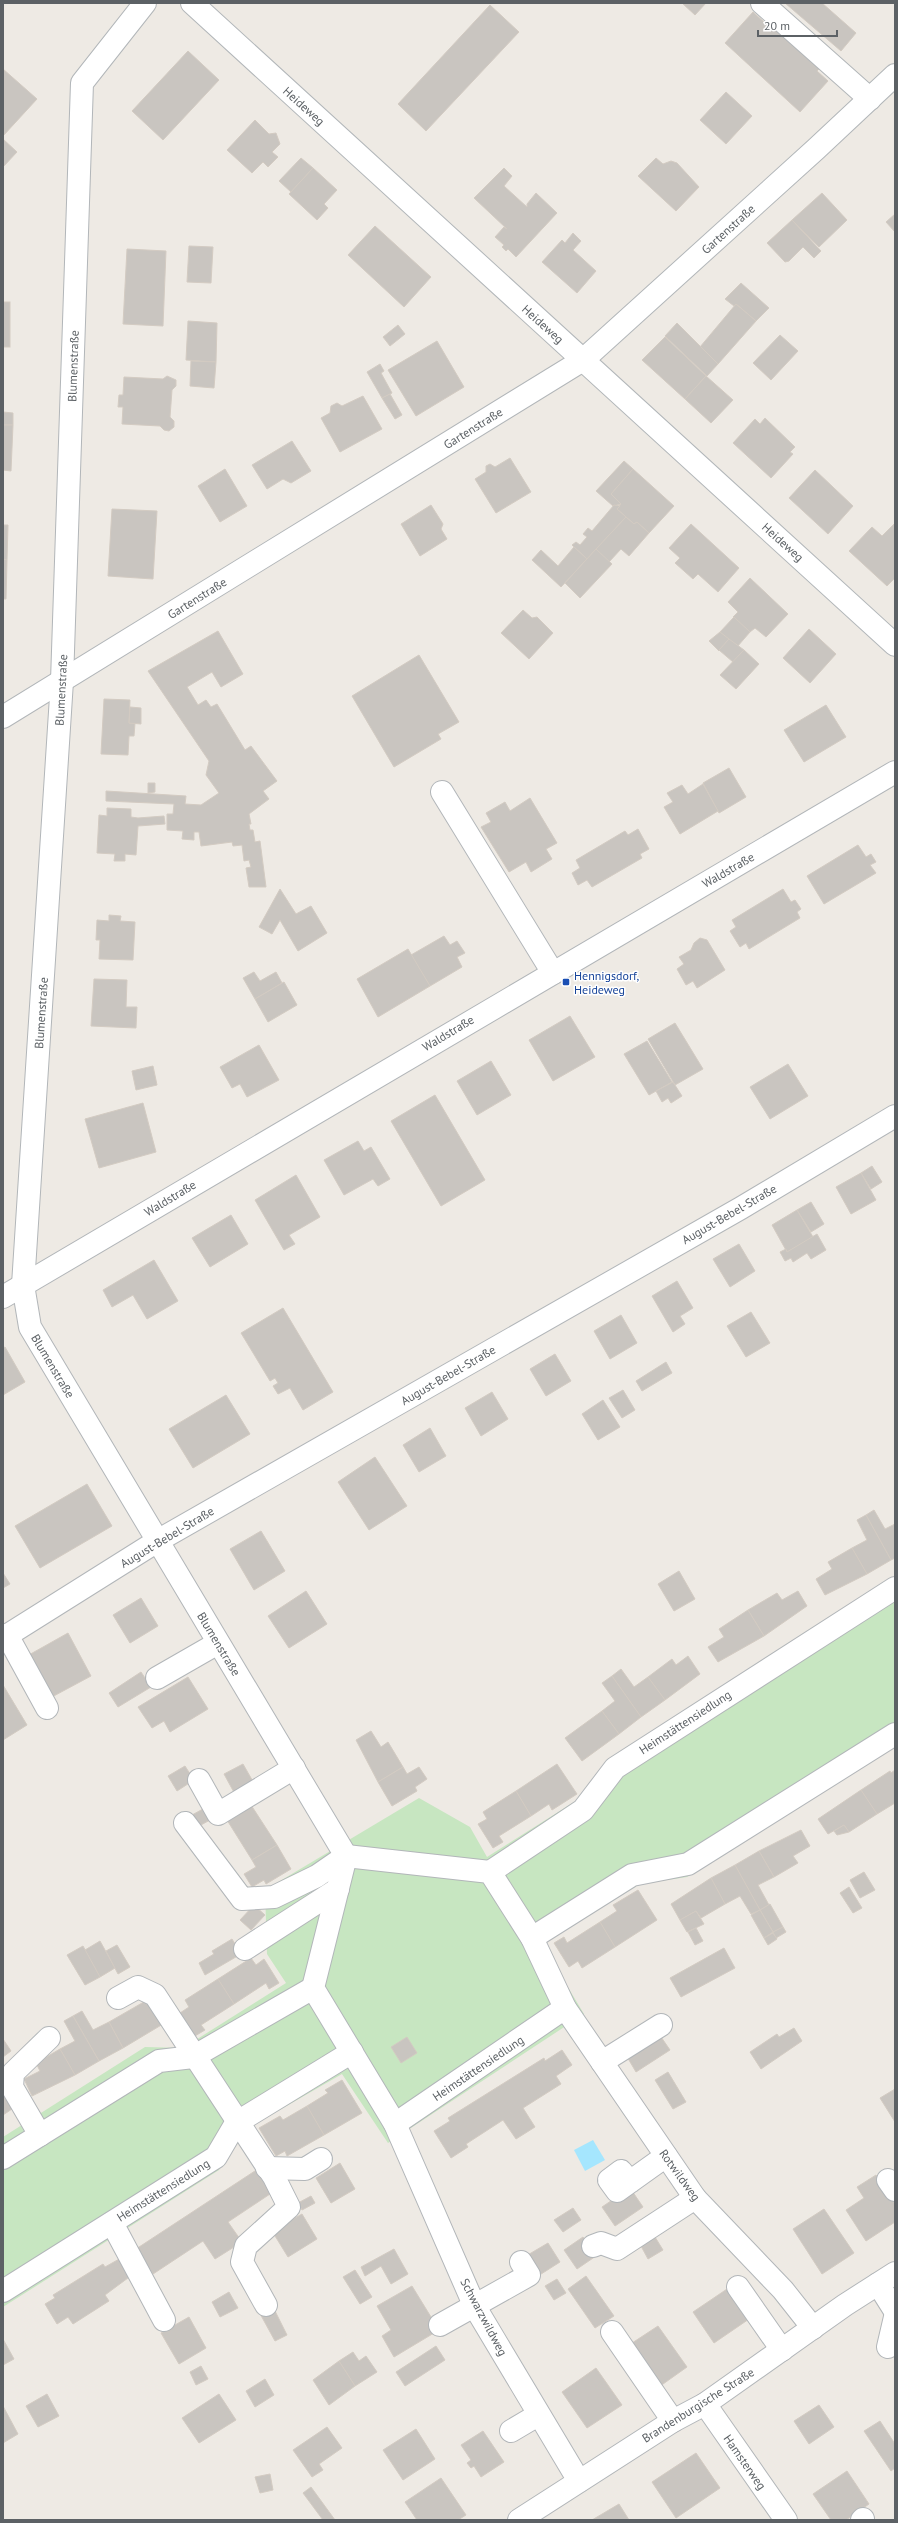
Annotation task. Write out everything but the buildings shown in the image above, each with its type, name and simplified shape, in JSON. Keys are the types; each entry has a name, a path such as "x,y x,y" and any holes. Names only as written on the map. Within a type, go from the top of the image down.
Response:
{"street":[{"name":"Blumenstraße","path":"145,3 82,83 62,681 23,1285 30,1327 159,1540 218,1643 346,1856"},
{"name":"Heideweg","path":"192,3 895,645"},
{"path":"762,3 870,99"},
{"name":"Gartenstraße","path":"3,717 583,360 870,99 895,74"},
{"name":"Waldstraße","path":"3,1297 895,772"},
{"path":"442,792 553,973"},
{"name":"August-Bebel-Straße","path":"5,1636 159,1540 741,1208 895,1116"},
{"name":"Heimstättensiedlung","path":"490,1872 583,1810 615,1768 895,1588"},
{"path":"5,1636 47,1708"},
{"path":"157,1678 218,1643"},
{"path":"532,1938 632,1876 688,1864 895,1734"},
{"path":"199,1780 218,1814 294,1768"},
{"path":"185,1823 242,1899 274,1897 317,1876 346,1856 490,1872 532,1938 565,2008"},
{"path":"346,1856 313,1988 395,2124"},
{"path":"244,1949 338,1889"},
{"path":"118,1998 138,1987 155,1996 193,2057 267,2168 288,2207 246,2246 242,2262 266,2305"},
{"path":"3,2158 159,2061 193,2057 313,1988"},
{"name":"Heimstättensiedlung","path":"395,2124 565,2008"},
{"name":"Rotwildweg","path":"565,2008 695,2198 783,2290 813,2328"},
{"path":"602,2062 661,2025"},
{"path":"40,2135 12,2087 13,2073 49,2038"},
{"name":"Heimstättensiedlung","path":"3,2291 216,2157 236,2123 352,2052"},
{"name":"Schwarzwildweg","path":"395,2124 475,2307 538,2415 579,2481"},
{"path":"630,2182 666,2156"},
{"path":"267,2168 305,2169 321,2159"},
{"path":"593,2246 601,2243 617,2249 695,2198"},
{"path":"112,2223 164,2320"},
{"path":"440,2324 475,2307 529,2275"},
{"path":"886,2279 895,2311"},
{"name":"Brandenburgische Straße","path":"520,2520 673,2421 705,2404 886,2279"},
{"path":"738,2287 782,2350"},
{"path":"888,2347 895,2317"},
{"path":"612,2332 673,2421"},
{"name":"Hamsterweg","path":"705,2404 786,2520"},
{"path":"511,2431 538,2415"}],"green space":[{"path":"895,1576 895,1745 687,1877 640,1884 542,1944 584,2014 388,2143 342,2074 238,2134 219,2170 3,2307 3,2137 145,2047 183,2048 286,1983 267,1954 265,1890 419,1798 470,1827 487,1857 585,1795 612,1759"}],"water":[{"path":"593,2140 605,2160 585,2171 574,2150"}],"place":[{"name":"Hennigsdorf, Heideweg","path":"566,982"}]}
